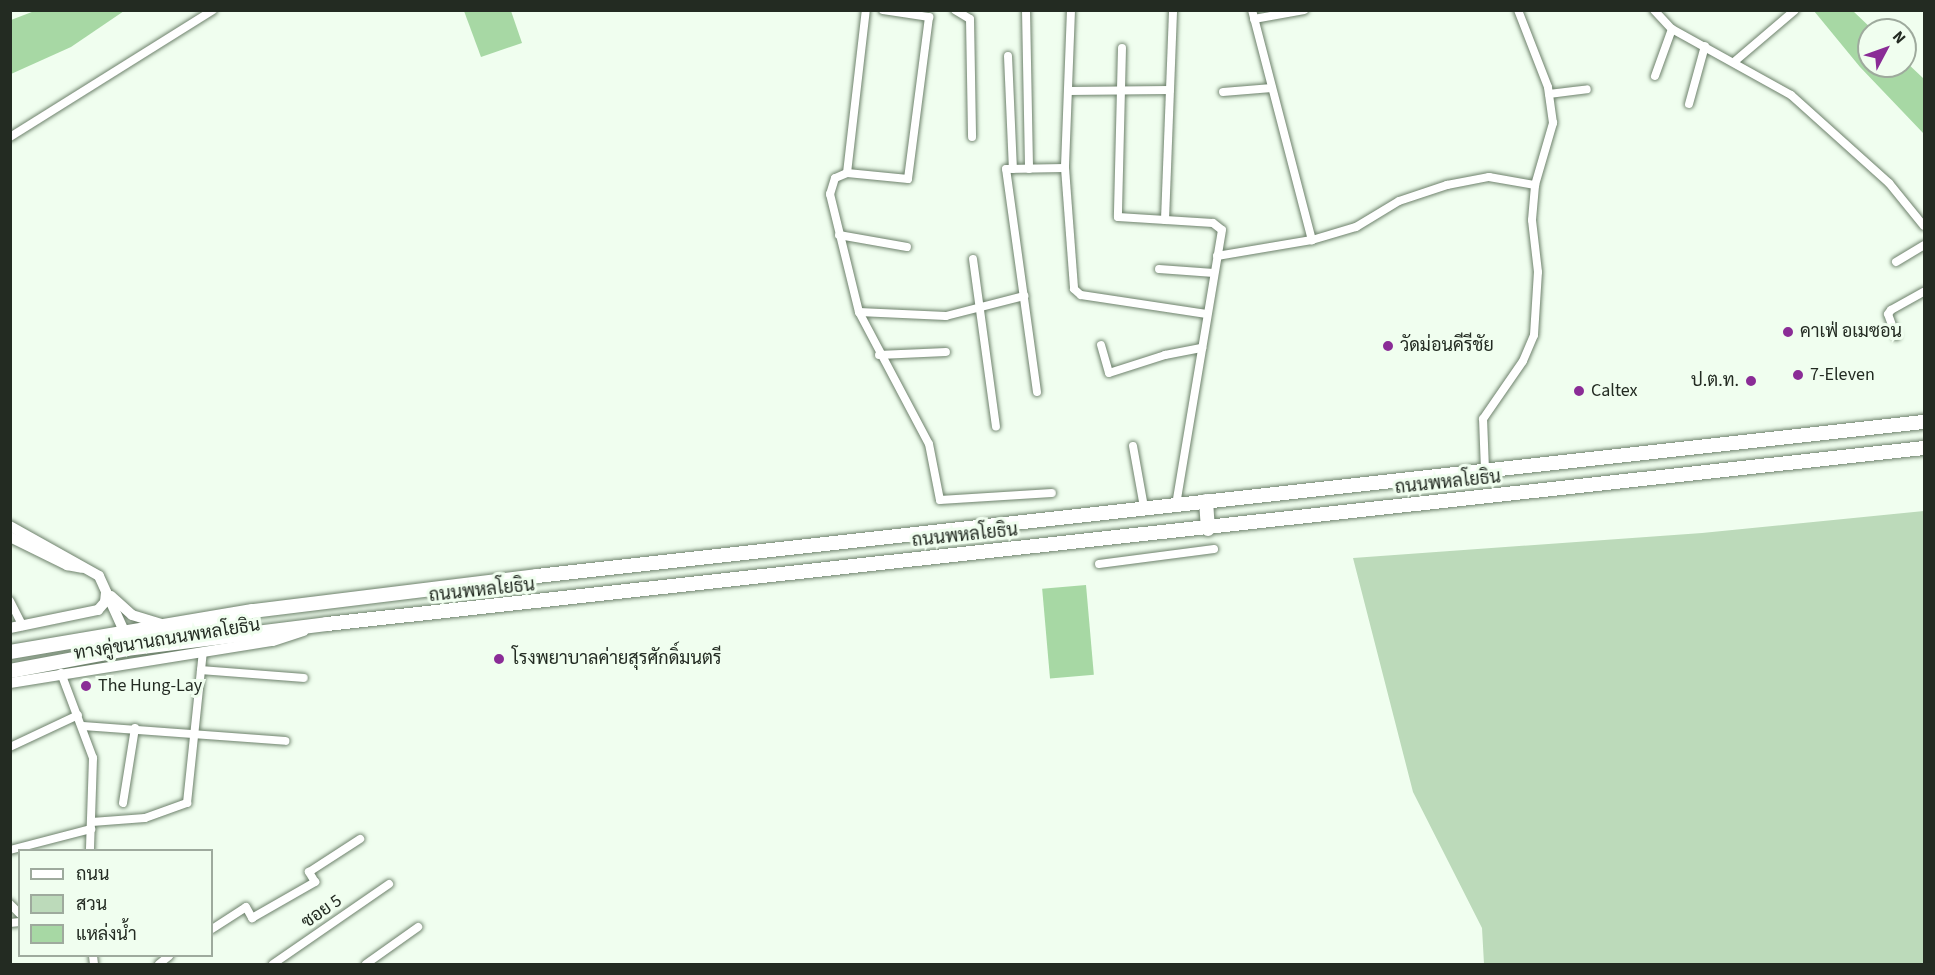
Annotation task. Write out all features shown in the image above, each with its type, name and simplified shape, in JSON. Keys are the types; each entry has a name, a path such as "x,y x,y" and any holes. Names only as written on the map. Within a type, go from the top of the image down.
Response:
{"highway":[{"name":"ถนนพหลโยธิน","path":"10,652 161,624 537,576 1924,422"},
{"name":"ถนนพหลโยธิน","path":"10,671 127,649 327,624 1208,529 1924,448"},
{"path":"1206,501 1208,529"},
{"path":"124,631 127,649"}],"main road":[{"path":"10,526 99,576 124,631"},
{"path":"10,537 67,565 83,568"},
{"path":"106,592 132,615 161,624"},
{"path":"10,628 98,610 105,602 106,592"},
{"name":"ทางคู่ขนานถนนพหลโยธิน","path":"10,683 61,673 273,641 327,624"}],"street":[{"path":"10,137 213,10"},
{"path":"847,173 866,10"},
{"path":"883,10 925,13 929,16 908,179 847,173 835,178 830,194 859,312 879,355 929,444 940,500 1052,493"},
{"path":"955,10 970,18 972,137"},
{"path":"1026,10 1029,169"},
{"path":"1071,10 1065,168 1077,292 1207,314"},
{"path":"1165,220 1173,10"},
{"path":"1252,10 1312,240"},
{"path":"1254,19 1305,10"},
{"path":"1485,470 1483,420 1523,361 1534,335 1538,272 1532,220 1535,185 1552,123 1549,94 1518,10"},
{"path":"1654,10 1672,29 1791,95 1889,183 1924,226"},
{"path":"1734,62 1795,10"},
{"path":"1655,76 1672,29"},
{"path":"1689,104 1705,46"},
{"path":"1122,48 1118,217 1213,223 1222,230 1176,504"},
{"path":"1008,56 1013,169"},
{"path":"1223,92 1272,88"},
{"path":"1549,94 1587,89"},
{"path":"1068,92 1170,90"},
{"path":"1037,392 1006,169 1065,168"},
{"path":"1217,256 1312,240 1356,227 1399,201 1447,185 1489,177 1535,185"},
{"path":"839,235 907,247"},
{"path":"1896,262 1924,245"},
{"path":"973,259 996,426"},
{"path":"1159,268 1214,273"},
{"path":"1896,336 1888,314 1924,292"},
{"path":"859,312 946,316 1024,296"},
{"path":"1101,345 1109,373 1165,354 1202,348"},
{"path":"879,355 946,352"},
{"path":"1133,447 1144,507"},
{"path":"1099,564 1214,549"},
{"path":"10,601 23,626"},
{"path":"10,850 92,825 145,818 187,803 203,652"},
{"path":"201,670 304,678"},
{"path":"61,673 83,726 93,758 90,849"},
{"path":"10,747 78,715"},
{"path":"83,726 135,728 285,741"},
{"path":"123,803 135,728"},
{"path":"213,928 246,907 252,918 315,882 309,872 360,838"},
{"name":"ซอย 5","path":"273,964 389,884"},
{"path":"368,964 418,927"}],"green space":[{"path":"1924,511 1924,964 1484,964 1482,928 1413,792 1353,558 1702,533"}],"water":[{"path":"37,10 124,11 71,47 11,74 11,20"},
{"path":"464,11 511,11 522,43 481,57"},
{"path":"1814,11 1853,11 1860,18 1857,18 1857,63"},
{"path":"1917,72 1924,79 1924,134 1871,78 1917,78"},
{"path":"1086,585 1094,675 1050,678 1042,589"}],"place":[{"name":"คาเฟ่ อเมซอน","path":"1788,332"},
{"name":"วัดม่อนคีรีชัย","path":"1388,346"},
{"name":"7-Eleven","path":"1798,375"},
{"name":"ป.ต.ท.","path":"1751,381"},
{"name":"Caltex","path":"1579,391"},
{"name":"โรงพยาบาลค่ายสุรศักดิ์มนตรี","path":"499,659"},
{"name":"The Hung-Lay","path":"86,686"}]}
